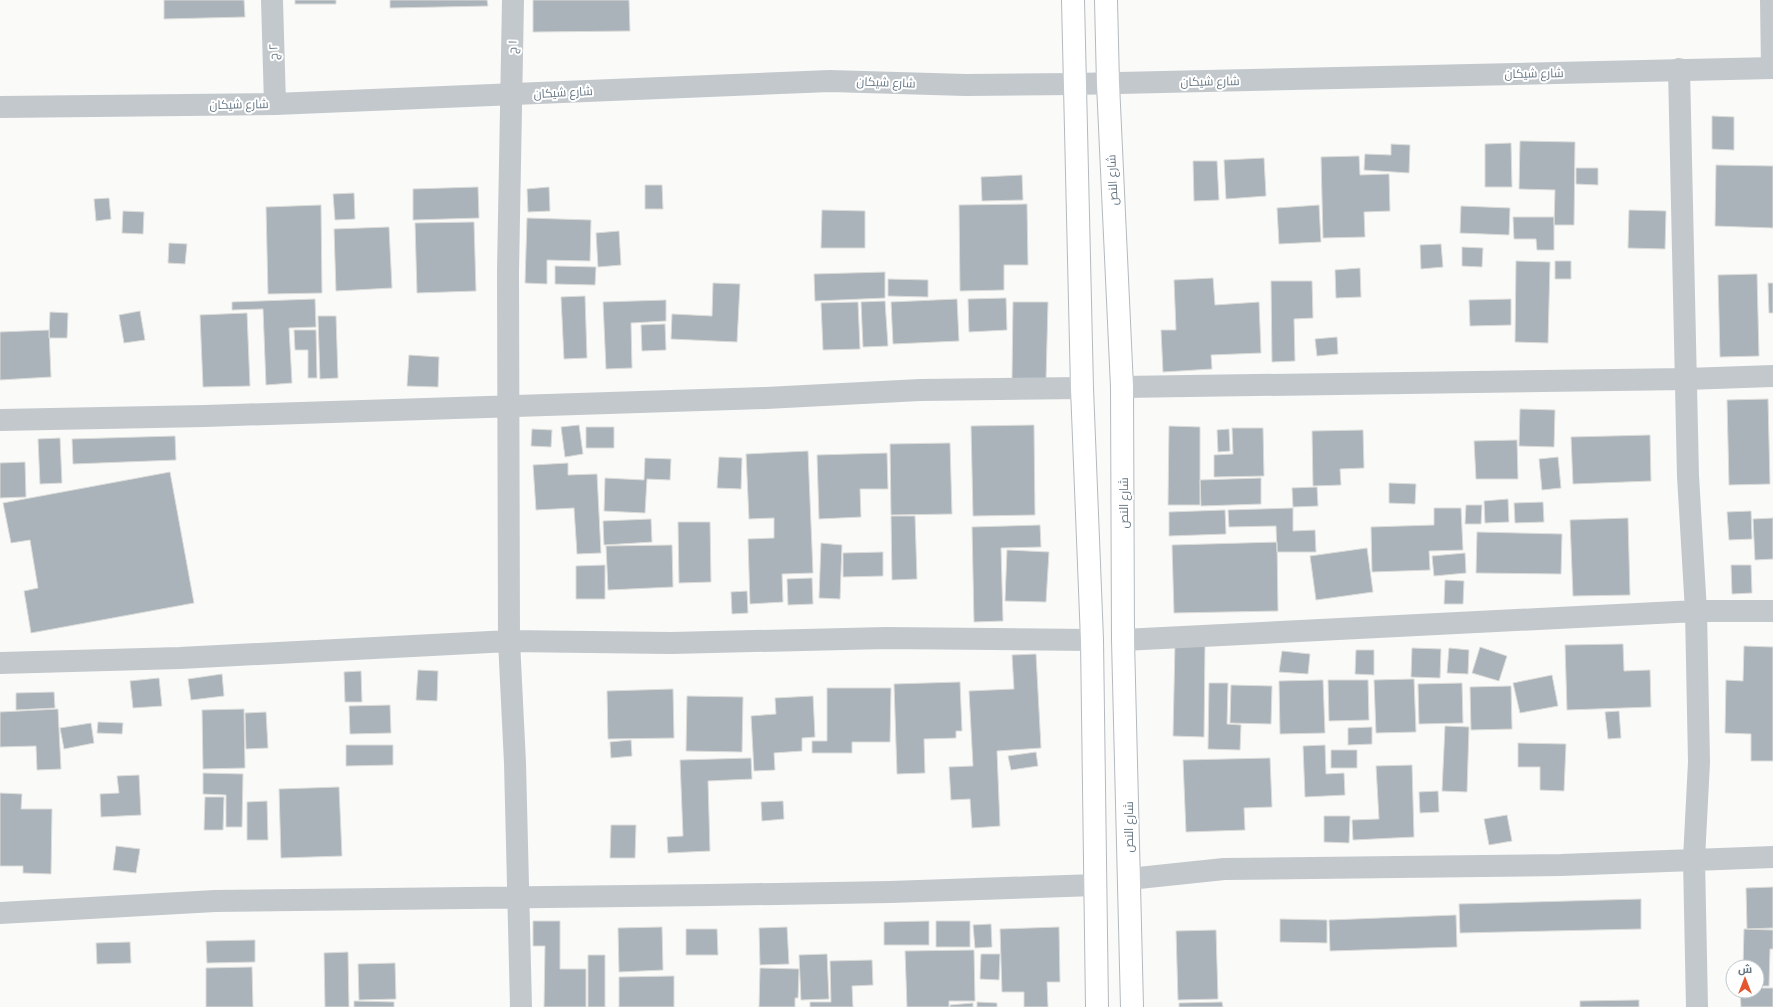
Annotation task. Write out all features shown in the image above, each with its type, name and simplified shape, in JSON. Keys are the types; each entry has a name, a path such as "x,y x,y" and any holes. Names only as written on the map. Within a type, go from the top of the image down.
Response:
{"main road":[{"path":"1073,0 1082,388 1092,640 1097,1007"},
{"name":"شارع النص","path":"1106,0 1108,84 1122,387 1123,640 1128,786 1132,1007"}],"street":[{"name":"٢ ج","path":"272,0 274,104"},
{"name":"١ ج","path":"513,0 508,405 509,641 515,763 521,1007"},
{"path":"1771,0 1772,68"},
{"name":"شارع شيكان","path":"0,107 274,104 830,81 966,85 1108,84 1679,69 1772,68"},
{"path":"1679,69 1688,476 1696,611 1699,762 1694,859 1697,1007"},
{"path":"1122,387 1686,379 1773,376"},
{"path":"0,420 205,416 508,405 766,398 920,390 1082,388"},
{"path":"1123,640 1696,611 1773,611"},
{"path":"0,663 180,658 509,641 671,642 886,638 1092,640"},
{"path":"1129,879 1224,869 1561,864 1773,857"},
{"path":"0,913 215,900 518,898 875,892 1095,885"}],"building":[{"path":"164,0 244,0 245,17 164,19"},
{"path":"295,0 336,0 336,4 295,4"},
{"path":"390,0 487,0 488,6 390,8"},
{"path":"533,0 629,0 630,31 533,32"},
{"path":"1712,116 1734,117 1734,150 1712,149"},
{"path":"1520,141 1575,142 1574,225 1554,225 1555,190 1519,189"},
{"path":"1511,143 1512,187 1485,187 1485,144"},
{"path":"1391,144 1410,145 1409,173 1364,170 1365,154 1391,155"},
{"path":"1359,156 1360,175 1389,174 1390,211 1364,212 1365,237 1323,238 1321,157"},
{"path":"1264,158 1266,196 1226,199 1224,160"},
{"path":"1193,161 1217,161 1219,200 1194,201"},
{"path":"1716,165 1773,166 1773,228 1715,226"},
{"path":"1576,168 1598,168 1598,185 1576,184"},
{"path":"1022,175 1023,200 982,201 981,177"},
{"path":"645,185 662,185 663,209 645,209"},
{"path":"478,187 479,218 413,220 413,189"},
{"path":"549,187 550,211 528,212 527,189"},
{"path":"354,193 355,219 335,220 333,194"},
{"path":"109,198 111,219 96,221 94,199"},
{"path":"1027,204 1028,265 1004,265 1004,290 960,291 959,205"},
{"path":"321,205 322,293 268,294 266,207"},
{"path":"1319,205 1321,242 1279,244 1277,208"},
{"path":"1461,206 1510,208 1509,235 1460,233"},
{"path":"822,210 865,211 865,248 821,248"},
{"path":"1629,210 1666,211 1665,249 1628,248"},
{"path":"123,211 144,212 143,234 122,233"},
{"path":"1513,217 1554,217 1554,250 1537,250 1536,239 1514,239"},
{"path":"527,218 591,220 590,261 547,260 547,284 525,283"},
{"path":"474,222 476,291 417,293 415,223"},
{"path":"389,227 392,288 336,291 334,229"},
{"path":"619,231 621,265 598,267 596,233"},
{"path":"169,243 187,244 185,264 168,263"},
{"path":"1441,244 1443,267 1421,269 1420,245"},
{"path":"1462,247 1483,248 1482,267 1462,266"},
{"path":"1516,261 1550,262 1548,343 1515,342"},
{"path":"1555,261 1571,261 1571,279 1555,279"},
{"path":"555,266 596,267 595,285 555,284"},
{"path":"1360,268 1361,297 1336,298 1335,270"},
{"path":"885,272 885,298 815,301 814,274"},
{"path":"1757,274 1759,356 1720,357 1718,275"},
{"path":"1213,278 1215,305 1259,302 1261,353 1211,355 1212,369 1163,372 1161,330 1176,330 1174,280"},
{"path":"888,279 928,280 928,297 888,296"},
{"path":"1271,281 1312,281 1313,318 1294,319 1295,361 1272,362"},
{"path":"713,283 740,284 737,342 671,339 672,314 712,316"},
{"path":"1768,283 1773,283 1773,313 1769,313"},
{"path":"585,296 587,358 564,359 561,297"},
{"path":"1006,298 1007,330 969,332 968,299"},
{"path":"315,299 316,327 289,328 292,383 266,385 263,309 232,310 232,302"},
{"path":"957,299 959,341 893,344 891,302"},
{"path":"1511,299 1511,325 1470,326 1469,300"},
{"path":"666,300 666,321 631,323 632,368 606,369 603,302"},
{"path":"885,301 888,346 863,347 861,302"},
{"path":"858,302 860,349 823,350 821,303"},
{"path":"1013,302 1048,302 1046,380 1012,379"},
{"path":"140,311 145,340 124,343 119,315"},
{"path":"50,312 68,313 67,338 49,338"},
{"path":"247,313 250,386 203,387 200,315"},
{"path":"318,316 336,316 338,378 320,379"},
{"path":"665,324 666,350 642,351 641,325"},
{"path":"49,330 51,377 0,380 0,332"},
{"path":"294,330 316,330 317,378 308,378 308,350 295,350"},
{"path":"1337,337 1338,354 1317,356 1315,339"},
{"path":"409,355 439,357 438,387 407,386"},
{"path":"1768,399 1770,484 1729,485 1727,400"},
{"path":"1520,409 1555,410 1554,447 1519,446"},
{"path":"579,425 583,454 565,457 561,427"},
{"path":"1034,425 1035,515 973,516 971,426"},
{"path":"1169,426 1200,427 1200,505 1168,505"},
{"path":"586,427 614,427 614,448 586,448"},
{"path":"1232,428 1263,428 1264,476 1214,477 1214,455 1233,454"},
{"path":"532,429 552,430 551,447 531,446"},
{"path":"1229,429 1230,451 1218,452 1217,430"},
{"path":"1363,430 1364,468 1340,469 1341,485 1313,486 1312,431"},
{"path":"1650,435 1651,481 1573,484 1571,437"},
{"path":"175,436 176,460 73,464 72,439"},
{"path":"60,438 62,483 40,484 38,439"},
{"path":"1517,440 1518,479 1476,479 1474,441"},
{"path":"950,443 952,514 891,515 890,444"},
{"path":"808,451 813,573 782,574 783,602 750,604 748,539 774,538 774,518 749,519 746,454"},
{"path":"887,453 888,489 860,489 861,517 819,519 817,455"},
{"path":"719,457 742,458 741,489 717,488"},
{"path":"1558,457 1561,488 1542,490 1539,459"},
{"path":"645,458 671,459 670,480 647,479 645,513 604,511 605,478 644,480"},
{"path":"25,462 26,497 0,498 0,463"},
{"path":"568,463 568,475 597,474 601,553 577,554 574,508 536,510 533,465"},
{"path":"170,472 194,603 31,633 24,591 38,588 30,540 11,543 3,503"},
{"path":"1261,478 1261,504 1201,506 1200,480"},
{"path":"1389,483 1416,484 1415,504 1389,503"},
{"path":"1317,487 1318,506 1293,507 1292,488"},
{"path":"1508,499 1509,522 1485,523 1484,501"},
{"path":"1543,502 1544,522 1515,523 1514,503"},
{"path":"1466,505 1482,505 1481,524 1465,524"},
{"path":"1293,508 1293,531 1315,530 1316,552 1277,552 1276,526 1229,527 1228,510"},
{"path":"1434,508 1461,508 1463,550 1429,551 1430,570 1372,572 1371,527 1434,525"},
{"path":"1225,510 1226,534 1169,536 1169,512"},
{"path":"1751,511 1752,539 1729,540 1727,512"},
{"path":"891,516 915,516 917,579 892,580"},
{"path":"1628,518 1630,595 1573,596 1570,520"},
{"path":"1773,518 1773,559 1755,560 1753,519"},
{"path":"651,519 652,542 604,545 603,521"},
{"path":"678,522 710,522 711,582 679,583"},
{"path":"1040,525 1041,547 1001,548 1003,621 974,622 972,527"},
{"path":"1477,532 1562,534 1561,574 1476,573"},
{"path":"1277,542 1278,611 1174,613 1172,545"},
{"path":"821,543 842,545 840,599 819,598"},
{"path":"672,545 673,587 608,590 606,546"},
{"path":"1367,548 1373,592 1316,600 1310,556"},
{"path":"1007,550 1049,552 1046,602 1005,601"},
{"path":"883,552 883,576 843,577 843,553"},
{"path":"1465,553 1466,573 1434,576 1432,556"},
{"path":"605,565 605,599 576,599 576,566"},
{"path":"1731,565 1751,565 1752,593 1732,594"},
{"path":"812,578 813,604 788,605 787,579"},
{"path":"1445,580 1464,581 1463,604 1444,604"},
{"path":"747,591 748,613 732,614 731,592"},
{"path":"1175,643 1205,644 1204,737 1173,736"},
{"path":"1623,644 1624,671 1650,670 1651,707 1567,710 1565,645"},
{"path":"1744,646 1773,647 1773,761 1751,761 1751,734 1725,733 1726,680 1743,681"},
{"path":"1480,647 1507,656 1499,681 1472,673"},
{"path":"1412,648 1441,649 1440,678 1411,677"},
{"path":"1449,648 1469,650 1468,674 1447,673"},
{"path":"1356,650 1374,650 1374,675 1355,674"},
{"path":"1282,651 1310,654 1308,674 1279,672"},
{"path":"1036,654 1041,748 997,751 1000,826 972,828 970,799 951,800 949,767 973,766 969,691 1014,689 1012,655"},
{"path":"418,670 438,671 437,701 416,700"},
{"path":"361,671 362,702 345,702 344,672"},
{"path":"222,674 224,696 191,700 188,679"},
{"path":"1552,675 1558,706 1520,713 1513,683"},
{"path":"159,678 162,706 133,708 130,681"},
{"path":"1414,679 1416,732 1376,733 1374,680"},
{"path":"1323,680 1325,733 1280,734 1279,681"},
{"path":"1328,680 1368,680 1369,720 1329,721"},
{"path":"960,682 962,731 956,731 956,738 924,739 925,773 897,774 894,684"},
{"path":"1209,683 1228,683 1227,724 1241,725 1240,750 1208,749"},
{"path":"1462,683 1463,723 1419,724 1418,684"},
{"path":"1231,685 1272,686 1271,724 1230,723"},
{"path":"1511,686 1512,729 1471,730 1470,687"},
{"path":"827,688 891,688 890,742 852,742 852,753 812,753 812,741 827,741"},
{"path":"673,689 674,738 608,739 607,691"},
{"path":"54,692 55,708 16,710 16,693"},
{"path":"687,696 743,697 742,752 686,751"},
{"path":"813,696 815,737 802,738 802,751 774,753 775,770 754,771 751,716 776,714 775,698"},
{"path":"390,705 391,733 350,734 349,706"},
{"path":"58,709 61,769 37,770 36,746 0,747 0,712"},
{"path":"244,709 245,768 203,769 202,710"},
{"path":"1619,711 1621,738 1608,739 1605,712"},
{"path":"266,712 268,748 246,749 245,713"},
{"path":"98,722 123,723 122,734 97,733"},
{"path":"91,723 94,743 64,749 60,728"},
{"path":"1445,726 1469,727 1467,792 1442,791"},
{"path":"1372,727 1372,744 1348,745 1348,728"},
{"path":"631,740 632,756 611,758 610,742"},
{"path":"1518,743 1566,744 1564,791 1540,790 1540,767 1518,767"},
{"path":"346,745 393,745 393,765 346,766"},
{"path":"1325,745 1326,774 1344,773 1345,795 1305,797 1303,746"},
{"path":"1331,750 1357,750 1357,768 1331,768"},
{"path":"1036,752 1038,766 1011,770 1008,756"},
{"path":"751,758 752,779 708,781 710,851 668,853 667,837 683,836 680,760"},
{"path":"1270,758 1272,807 1244,808 1245,830 1186,832 1183,760"},
{"path":"1412,765 1414,837 1353,840 1352,820 1379,819 1376,766"},
{"path":"203,773 243,774 242,827 226,827 226,795 203,794"},
{"path":"139,775 141,815 101,817 100,794 119,793 117,776"},
{"path":"339,787 342,856 281,858 279,789"},
{"path":"1438,791 1439,812 1420,813 1419,792"},
{"path":"0,793 22,794 21,809 52,809 51,874 23,873 23,866 0,866"},
{"path":"205,797 224,797 223,830 204,830"},
{"path":"267,801 268,840 247,840 247,802"},
{"path":"783,801 784,819 762,821 761,802"},
{"path":"1507,815 1512,841 1489,845 1484,819"},
{"path":"1324,816 1350,816 1349,843 1324,842"},
{"path":"611,825 636,825 635,858 610,858"},
{"path":"116,846 140,849 136,873 113,870"},
{"path":"1773,887 1773,928 1747,929 1746,888"},
{"path":"1641,899 1641,929 1460,933 1459,904"},
{"path":"1456,915 1457,947 1330,951 1329,920"},
{"path":"1280,919 1327,920 1327,943 1280,942"},
{"path":"533,921 560,921 560,969 586,969 586,1007 544,1007 545,946 533,946"},
{"path":"929,921 929,945 884,945 884,922"},
{"path":"936,921 970,921 970,947 936,947"},
{"path":"991,924 992,947 975,948 973,925"},
{"path":"662,927 663,970 619,972 618,928"},
{"path":"787,927 789,964 760,965 759,928"},
{"path":"1059,927 1060,982 1047,982 1048,1007 1024,1007 1024,992 1002,992 1000,929"},
{"path":"686,929 717,929 718,955 686,955"},
{"path":"1744,929 1773,930 1773,949 1770,949 1769,986 1765,986 1765,959 1743,959"},
{"path":"1216,930 1218,999 1178,1000 1176,931"},
{"path":"255,940 255,962 207,963 206,941"},
{"path":"130,942 131,963 97,964 96,943"},
{"path":"974,950 975,1001 949,1001 949,1007 907,1007 905,951"},
{"path":"348,952 349,1007 325,1007 324,953"},
{"path":"827,954 829,999 801,1000 799,955"},
{"path":"981,954 1000,954 999,980 980,979"},
{"path":"588,955 605,955 605,1007 588,1007"},
{"path":"872,960 873,985 852,986 853,1007 810,1007 810,1002 831,1002 830,961"},
{"path":"395,963 396,999 359,1000 358,964"},
{"path":"252,967 253,1007 206,1007 206,968"},
{"path":"760,968 799,969 798,998 795,998 795,1007 759,1007"},
{"path":"674,976 674,1007 619,1007 619,977"},
{"path":"1765,988 1773,988 1773,1007 1741,1007 1740,999 1765,999"},
{"path":"1639,1000 1639,1007 1580,1007 1580,1001"},
{"path":"354,1001 394,1002 394,1007 354,1007"},
{"path":"977,1002 997,1003 997,1007 977,1007"},
{"path":"1222,1002 1223,1007 1179,1007 1179,1003"},
{"path":"973,1003 973,1007 950,1007 950,1005"}]}
